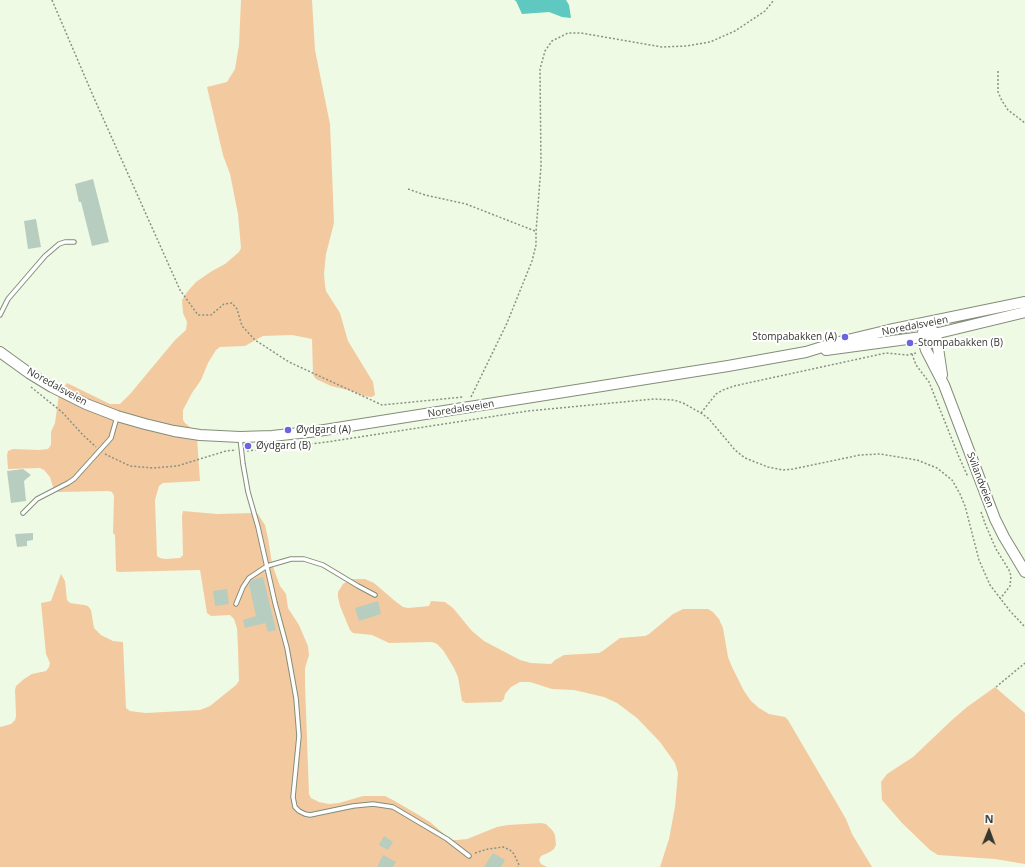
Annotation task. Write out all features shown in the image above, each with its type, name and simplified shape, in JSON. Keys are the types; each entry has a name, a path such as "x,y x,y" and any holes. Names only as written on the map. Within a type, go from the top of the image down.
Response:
{"main road":[{"name":"Noredalsveien","path":"0,352 29,373 52,387 86,404 117,416 174,431 200,435 240,437 272,436 318,431 471,407 806,352 874,334 1025,302"},
{"name":"Noredalsveien","path":"806,352 838,350 922,337 1025,312"},
{"path":"922,337 925,324 936,334"},
{"name":"Svilandveien","path":"936,334 944,385"},
{"name":"Svilandveien","path":"922,337 926,350 944,385 995,519 1025,572"}],"lane":[{"path":"0,316 8,299 45,256 59,244 74,242"},
{"path":"23,513 38,499 74,479 111,438 117,416"},
{"path":"240,437 248,492 287,648 296,698 299,736 293,797 295,807 305,814 373,804 393,807 441,835 469,856"},
{"path":"236,604 243,587 249,578 267,566 291,559 310,560 323,565 358,586 375,594"}],"path":[{"path":"52,0 180,290 198,315 211,315 224,304 232,303 237,309 242,326 255,340 289,362 382,405 464,397"},
{"path":"471,407 471,396 507,323 532,261 536,246 541,166 540,69 545,51 552,41 568,32 662,46 686,46 710,42 735,31 765,11 774,0"},
{"path":"998,71 998,92 1002,101 1008,110 1025,123"},
{"path":"408,189 425,195 466,204 536,232"},
{"path":"968,478 929,382 916,365 912,354 886,353 734,386 716,394 701,413 709,419 724,439 740,454 754,463 768,468 783,470 793,469 860,455 880,454 917,460 937,468 952,480 960,494 965,506 979,560 990,585 1010,612 1025,627"},
{"path":"980,508 996,549 1011,576 1010,586 1000,599"},
{"path":"996,687 1025,663"},
{"path":"469,856 488,848 503,847 510,850 514,854 519,865 518,867"}],"shaded area":[{"path":"241,0 312,0 315,50 330,124 334,223 326,254 324,274 325,285 326,291 340,313 348,341 373,382 375,395 372,397 363,396 352,391 331,386 316,379 313,375 312,339 292,335 263,336 245,346 220,347 216,350 208,363 201,380 183,410 183,420 196,432 200,481 163,483 159,486 155,500 157,556 165,559 180,558 183,555 183,511 217,514 258,514 265,525 272,564 280,586 286,594 288,608 299,625 308,646 309,655 305,668 305,684 309,794 311,798 319,802 329,804 339,803 363,796 385,796 430,822 452,840 467,839 497,827 508,825 546,824 555,835 556,845 550,852 541,856 539,860 541,864 547,867 0,867 0,727 11,724 15,720 16,686 32,674 46,671 49,667 50,663 46,654 41,603 51,601 61,574 65,581 67,600 70,603 88,606 91,610 94,628 101,635 113,641 123,642 126,708 130,711 146,713 200,710 210,706 239,681 237,628 234,619 230,615 211,616 207,613 200,570 116,571 115,535 113,533 114,496 112,492 59,492 54,490 50,477 40,468 8,469 7,455 8,451 13,449 48,449 51,445 51,432 55,423 59,394 67,383 110,404 120,404 175,340 186,330 187,322 183,313 182,300 187,292 196,282 225,264 239,252 241,248 238,214 230,174 223,155 207,87 227,82 235,69 239,45"},
{"path":"351,579 365,579 374,583 403,607 429,606 431,601 445,602 453,608 472,631 484,641 520,660 531,663 551,664 564,655 599,653 620,638 645,636 649,634 673,614 683,609 708,609 719,619 723,628 728,657 744,691 751,701 759,708 769,714 785,717 788,720 846,819 852,834 872,867 660,867 669,839 675,807 678,773 675,763 660,742 637,718 617,703 604,697 574,690 552,689 530,682 520,682 511,687 501,702 466,703 462,701 458,677 454,668 443,650 437,644 432,642 389,643 372,635 353,633 350,630 340,606 338,592 343,584"},
{"path":"995,687 1025,713 1025,864 995,859 938,855 930,850 902,823 882,800 881,782 887,774 913,757 967,707"}],"water":[{"path":"514,0 566,0 569,5 571,18 562,17 549,12 522,14 516,1"}],"building":[{"path":"93,179 109,242 92,246 75,184"},
{"path":"36,219 41,247 28,249 24,221"},
{"path":"23,469 31,475 24,481 26,501 11,503 7,471"},
{"path":"33,533 33,540 27,541 27,546 17,547 15,534"},
{"path":"263,577 276,630 268,632 265,623 245,628 243,620 256,616 249,584 252,580"},
{"path":"227,589 229,604 215,606 213,591"},
{"path":"378,601 381,614 359,621 355,608"},
{"path":"384,836 393,842 388,850 379,845"},
{"path":"493,853 505,860 501,867 484,867"},
{"path":"383,855 396,862 393,867 377,867"}],"place":[{"name":"Stompabakken (A)","path":"845,337"},
{"name":"Stompabakken (B)","path":"910,343"},
{"name":"Øydgard (A)","path":"288,430"},
{"name":"Øydgard (B)","path":"248,446"}]}
